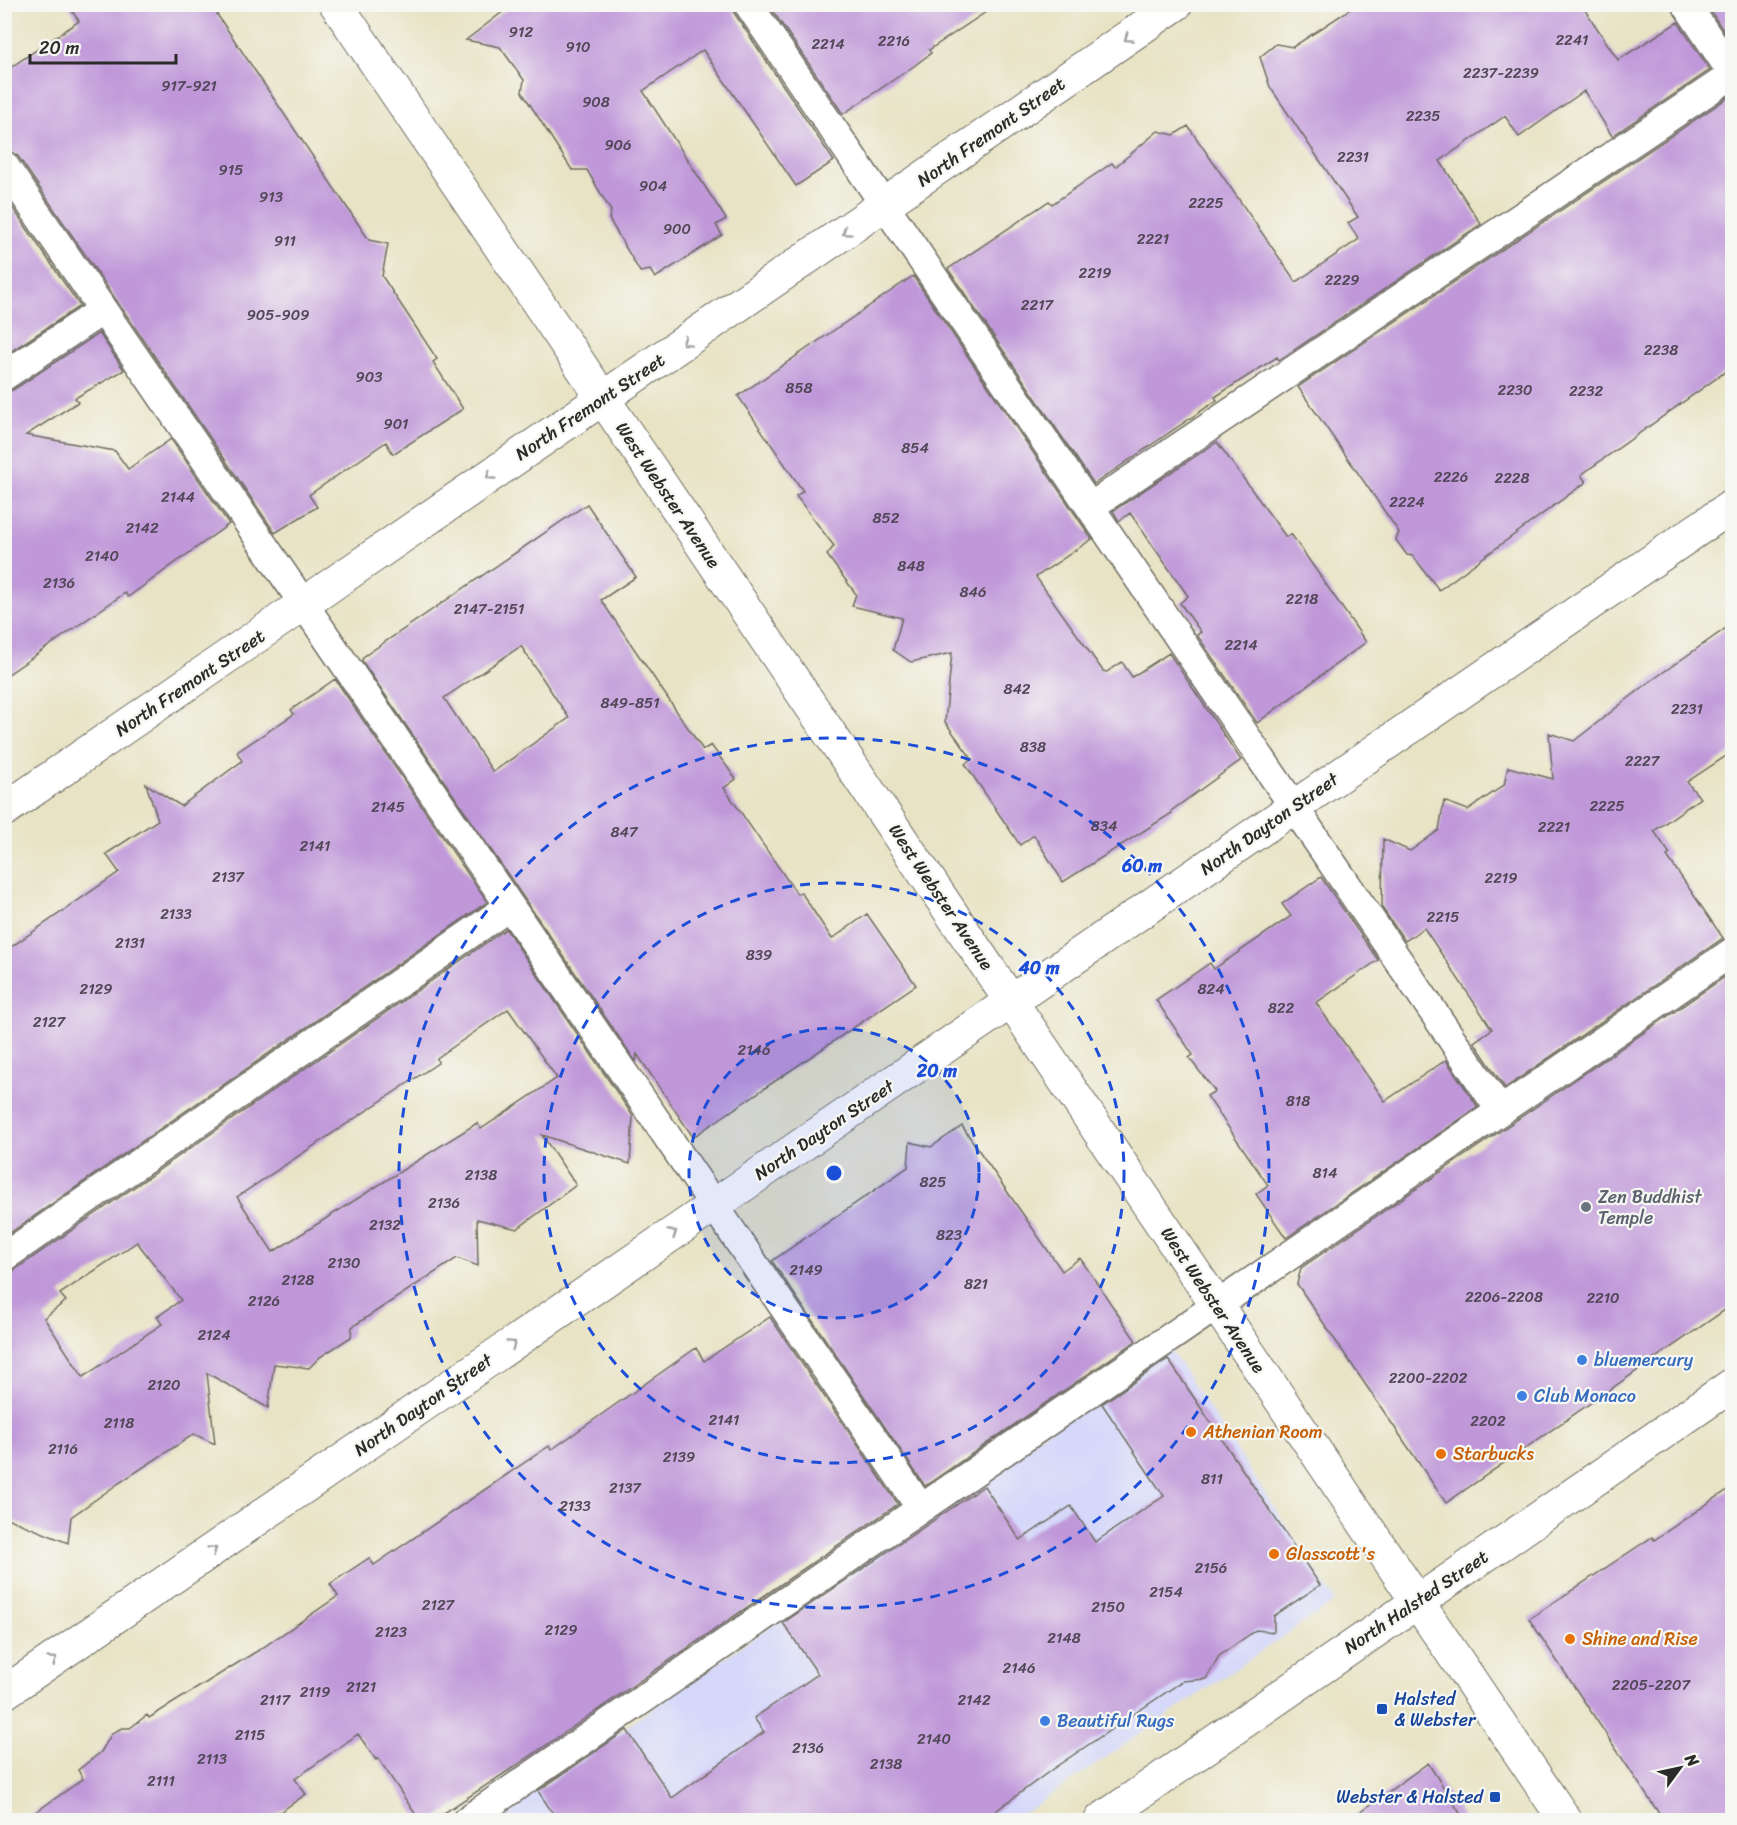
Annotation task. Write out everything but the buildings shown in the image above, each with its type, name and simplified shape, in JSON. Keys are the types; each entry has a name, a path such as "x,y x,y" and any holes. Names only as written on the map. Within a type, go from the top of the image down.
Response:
{"street":[{"name":"West Webster Avenue","path":"336,4 1565,1821"},
{"name":"North Fremont Street","path":"4,810 1176,4"},
{"name":"North Dayton Street","path":"4,1693 1732,506"},
{"name":"North Halsted Street","path":"1101,1821 1732,1385"}],"lane":[{"path":"748,4 1500,1110"},
{"path":"1090,507 1732,74 1686,4"},
{"path":"4,165 920,1508"},
{"path":"4,376 103,310"},
{"path":"4,1257 510,906"},
{"path":"467,1821 1732,952"}],"shaded area":[{"path":"1168,1346 1335,1600 1325,1608 1014,1820 494,1820"}],"place":[{"name":"Zen Buddhist Temple","path":"1586,1207"},
{"name":"bluemercury","path":"1582,1360"},
{"name":"Club Monaco","path":"1522,1396"},
{"name":"Athenian Room","path":"1191,1432"},
{"name":"Starbucks","path":"1441,1454"},
{"name":"Glasscott's","path":"1274,1554"},
{"name":"Shine and Rise","path":"1570,1639"},
{"name":"Halsted & Webster","path":"1382,1709"},
{"name":"Beautiful Rugs","path":"1045,1721"},
{"name":"Webster & Halsted","path":"1495,1797"}]}
